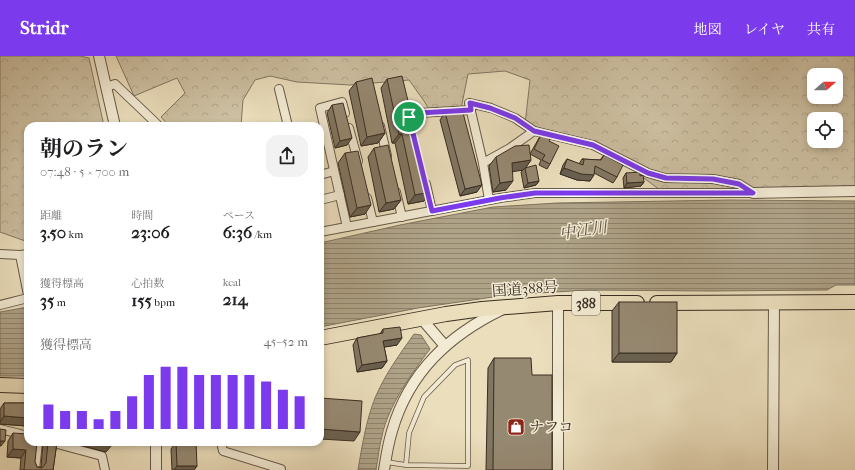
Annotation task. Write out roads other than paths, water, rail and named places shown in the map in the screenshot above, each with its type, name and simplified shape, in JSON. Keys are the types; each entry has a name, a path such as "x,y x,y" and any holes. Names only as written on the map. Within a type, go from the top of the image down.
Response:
{"highway":[{"name":"国道388号","path":"324,337 463,311 558,303 855,302"},
{"path":"0,385 24,386"}],"street":[{"path":"99,56 114,122"},
{"path":"106,87 115,84 155,122"},
{"path":"278,89 287,122"},
{"path":"323,122 320,108 342,102 360,172"},
{"path":"489,200 483,163 470,103 490,108 515,118 534,131 593,145 648,173 666,178 713,179 739,184 753,193"},
{"path":"409,117 419,113 471,110"},
{"path":"378,120 390,166"},
{"path":"324,126 347,227"},
{"path":"483,163 510,148 534,131"},
{"path":"324,174 334,171"},
{"path":"424,176 432,211"},
{"path":"394,181 402,217"},
{"path":"364,187 373,222"},
{"path":"324,231 489,200 535,193 753,193 855,191"},
{"path":"324,199 340,195"},
{"path":"0,254 24,254"},
{"path":"0,305 24,299"},
{"path":"558,303 558,470"},
{"path":"773,470 774,303"},
{"path":"384,466 392,430 401,407 419,376 431,360 458,335 477,322 508,307"},
{"path":"421,318 445,346"},
{"path":"0,429 24,435"},
{"path":"35,470 38,446"},
{"path":"65,446 102,456 105,470"},
{"path":"156,446 156,470"},
{"path":"221,446 222,451 281,470"}],"lane":[{"path":"384,466 468,466 468,360 455,365 424,397 409,433 406,465"}],"water":[{"name":"中江川","path":"729,200 855,201 855,285 836,285 827,290 588,290 507,295 418,308 324,326 324,242 400,225 493,207 557,203"},
{"path":"24,308 24,376 0,376 0,312"},
{"path":"414,334 421,335 430,349 408,379 390,413 381,440 376,470 358,470 367,425 375,398 388,372"}],"place":[{"name":"ナフコ","path":"516,427"}]}
